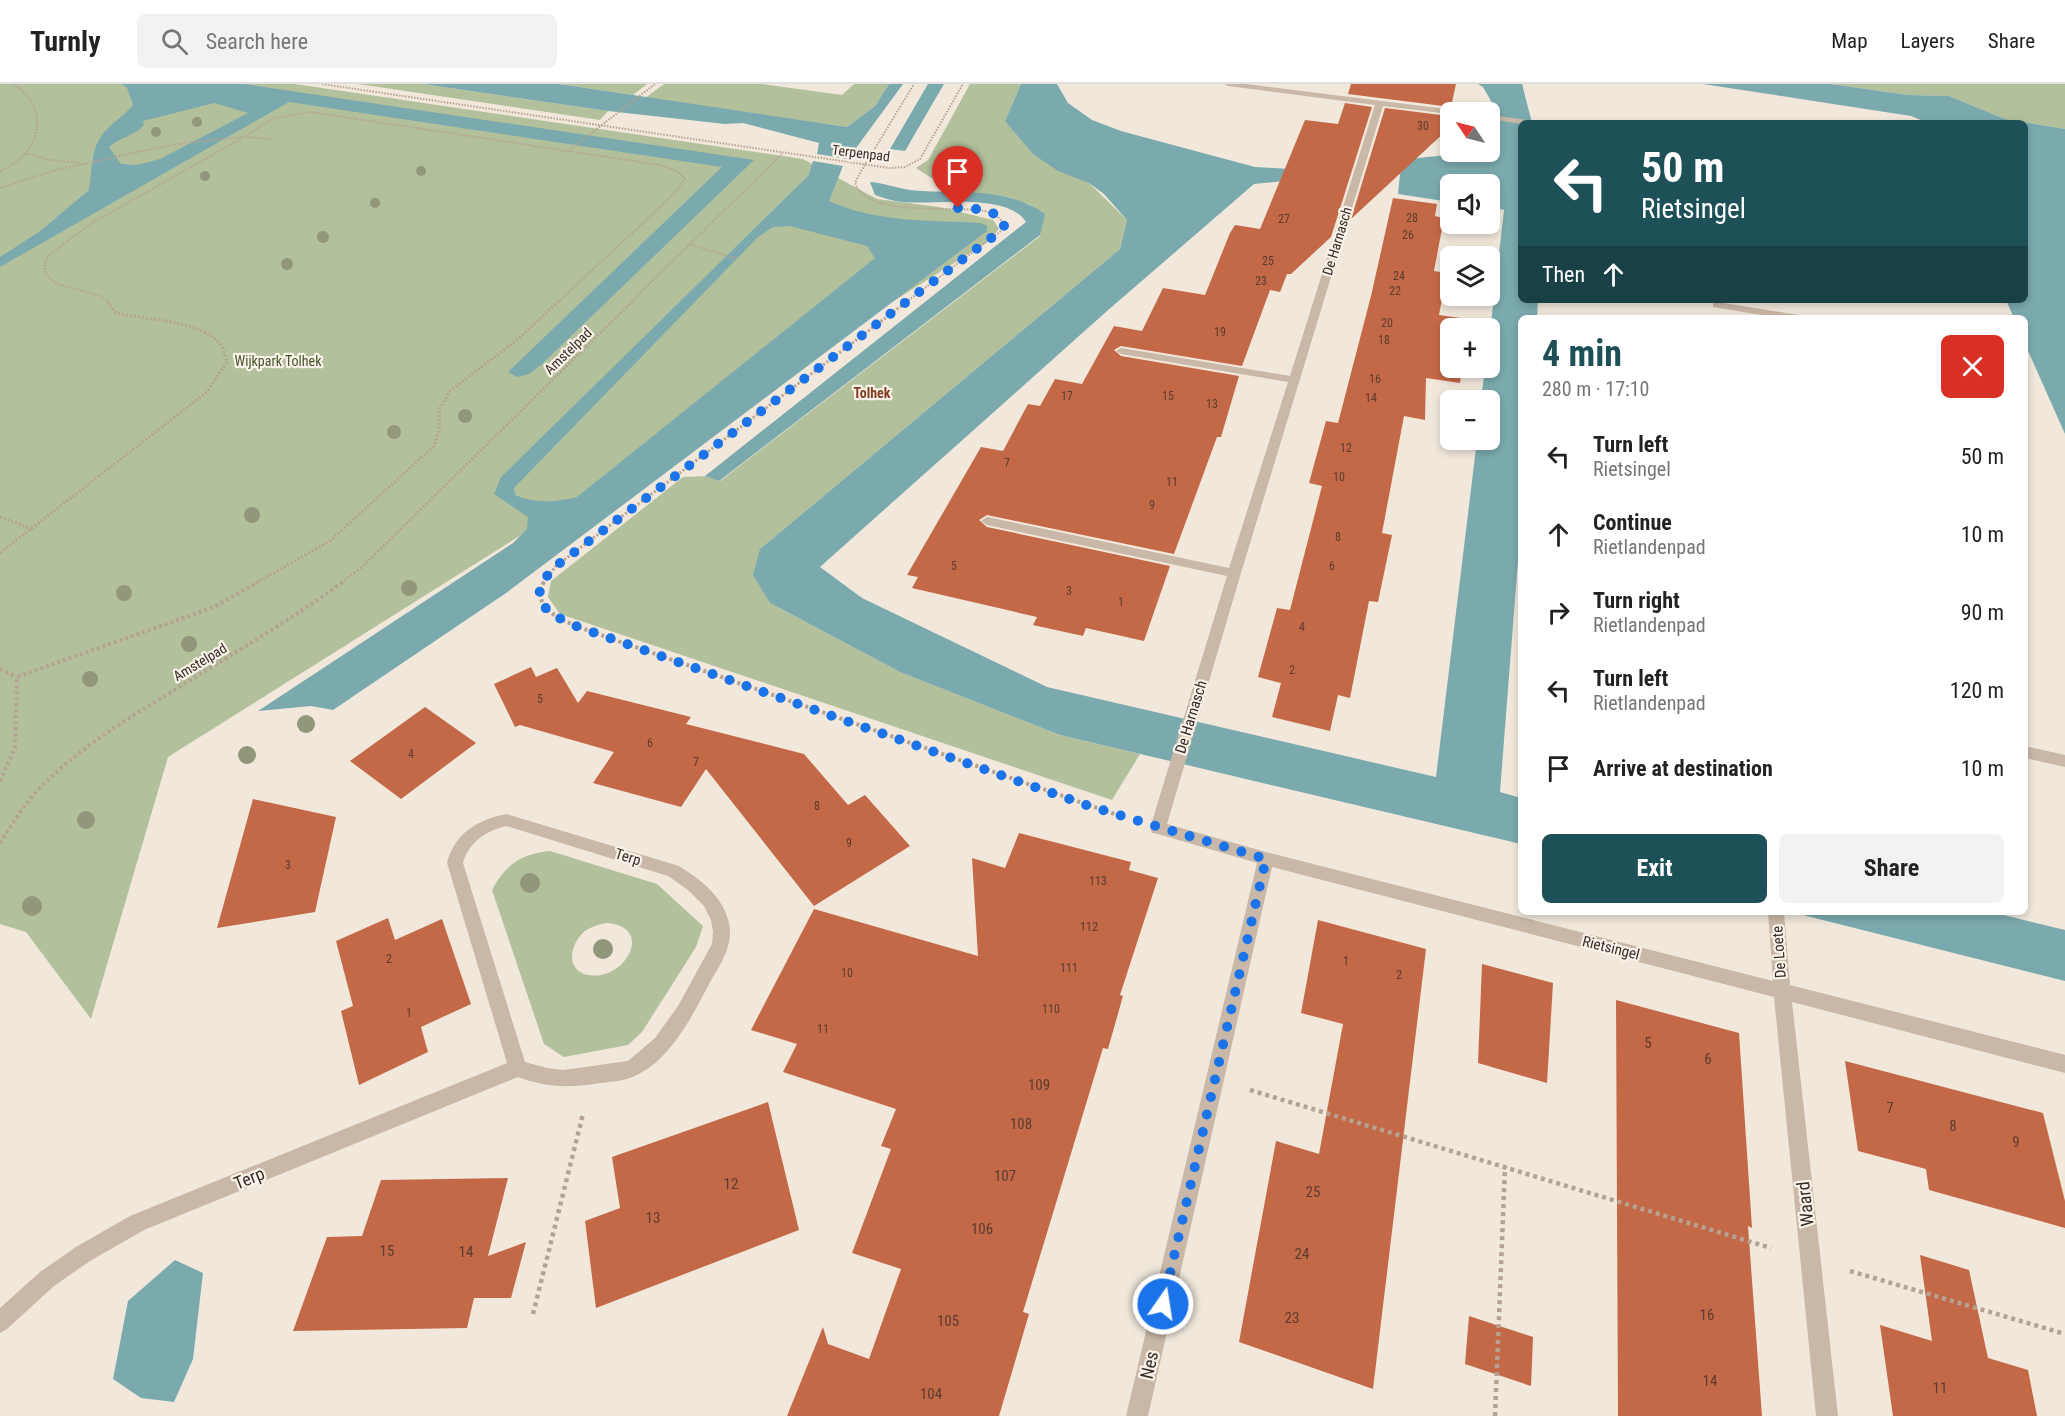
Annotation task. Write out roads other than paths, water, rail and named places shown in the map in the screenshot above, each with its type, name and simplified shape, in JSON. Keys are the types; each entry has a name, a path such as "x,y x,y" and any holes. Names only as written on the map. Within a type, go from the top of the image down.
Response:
{"street":[{"path":"1228,84 1440,110"},
{"name":"De Harnasch","path":"1158,828 1293,380 1380,103"},
{"path":"1500,118 1518,121"},
{"path":"1717,303 1783,315"},
{"path":"1120,351 1293,380"},
{"path":"987,521 1234,573"},
{"path":"2028,753 2065,761"},
{"name":"Terp","path":"0,1322 47,1279 83,1254 136,1223 518,1068 546,1079 593,1075 633,1068 657,1050 721,945 723,933 716,908 692,883 673,871 506,820 494,822 472,835 457,854 455,863 518,1068"},
{"name":"Rietsingel","path":"1158,828 1266,859 2065,1064"},
{"name":"Nes","path":"1137,1416 1266,859"},
{"name":"De Loete","path":"1776,915 1782,991"},
{"name":"Waard","path":"1782,991 1827,1416"}],"water":[{"path":"122,84 244,84 754,160 542,364 529,374 517,377 508,372 722,167 289,102 0,267 0,257 39,232 89,190 98,141 105,131 133,105 127,88","holes":["214,103 248,113 160,159 137,165 121,164 109,147 140,129 144,125 143,121"]},
{"path":"423,84 559,84 847,127 875,106 889,84 903,84 848,159 817,154 819,143 743,123 725,124 608,111"},
{"path":"928,84 944,84 905,151 890,149"},
{"path":"1021,84 1057,84 1068,103 1092,120 1121,131 1255,167 1307,170 1305,179 1254,184 1107,311 820,567 862,598 1047,687 1436,777 1476,450 1500,450 1500,390 1482,390 1484,378 1500,378 1500,318 1492,318 1493,306 1500,306 1500,246 1504,210 1500,209 1500,174 1440,174 1440,200 1398,194 1400,174 1406,159 1440,156 1440,162 1500,162 1500,102 1492,102 1483,87 1478,84 1522,84 1531,120 1518,120 1518,303 1538,303 1537,315 1518,315 1518,561 1500,792 1518,797 1518,843 1060,735 900,672 770,603 753,575 760,549 1120,249 1127,220 1104,194 1089,183 1058,171 1033,154 1005,121"},
{"path":"1703,84 1831,84 1908,95 1949,96 2011,120 1921,120 1911,116"},
{"path":"2028,123 2065,129 2065,434 2028,351 2028,315 2013,315 2007,303 2028,303"},
{"path":"813,161 843,166 829,201 848,208 885,217 981,223 987,226 987,231 506,593 333,710 311,706 258,711 513,543 527,529 528,517 494,494 501,477 809,175","holes":["790,226 867,246 875,258 577,497 546,501 531,500 515,495 514,488 758,237 773,227"]},
{"path":"870,182 910,190 980,193 1014,199 1045,214 1040,235 719,481 705,476 1026,222 1017,213 987,203 902,202 888,199 875,195"},
{"path":"1803,915 2003,915 2065,930 2065,981"},
{"path":"175,1260 203,1273 193,1359 174,1402 141,1398 113,1379 128,1301"}],"district":[{"name":"Tolhek","path":"872,393"}],"park label":[{"name":"Wijkpark Tolhek","path":"278,361"}]}
